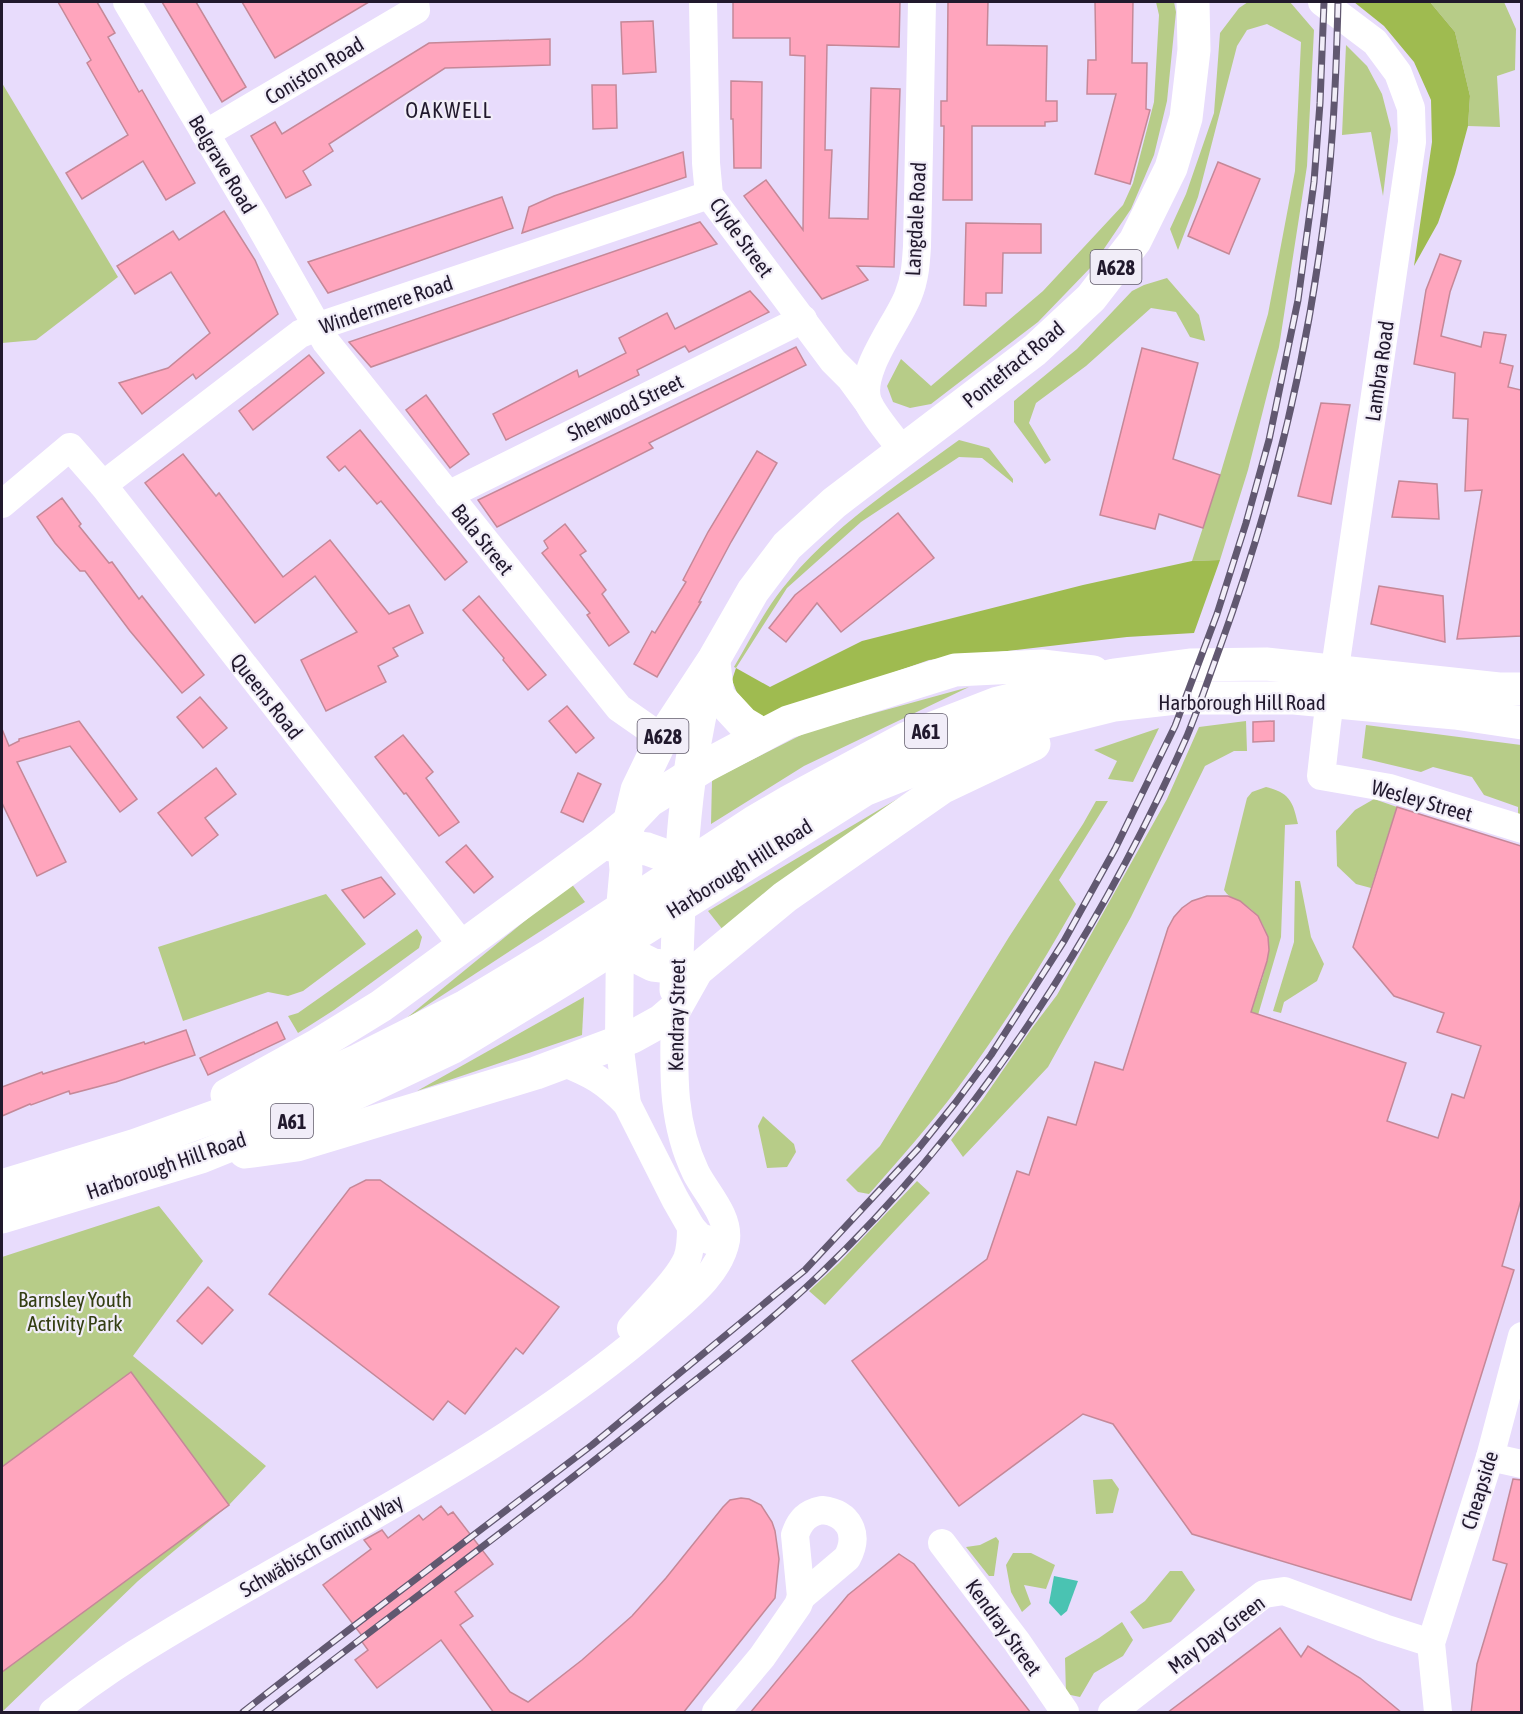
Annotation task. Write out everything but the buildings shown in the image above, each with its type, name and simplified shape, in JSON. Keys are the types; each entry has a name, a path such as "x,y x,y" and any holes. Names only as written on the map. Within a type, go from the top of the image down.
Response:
{"highway":[{"name":"Pontefract Road","path":"618,837 662,738 710,673 753,591 787,546 834,503 1035,350 1091,298 1136,241 1171,168 1186,118 1194,50 1193,2"},
{"name":"A61","path":"136,1145 316,1046 381,1006 462,946 618,837 650,801 705,766 788,722 955,670 1042,666 1114,690"},
{"name":"Pontefract Road","path":"690,776 710,673"},
{"path":"710,673 718,696 743,723 763,735"},
{"name":"Harborough Hill Road","path":"2,1217 201,1157 337,1102 453,1047 556,968 759,837 864,790 1114,690 1176,698 1460,699 1499,689 1521,689"},
{"name":"A61","path":"201,1157 297,1145 519,1078 619,1041 651,1026 675,1010 687,969 785,897 943,788 1114,690"},
{"name":"Harborough Hill Road","path":"1460,699 1521,723"},
{"name":"Kendray Street","path":"687,969 681,861 690,776"},
{"path":"618,837 626,870 620,936 633,955 654,965 687,969"},
{"path":"618,837 681,861"},
{"name":"Harborough Hill Road","path":"2,1186 136,1145 305,1084 359,1060 466,1006 556,968"}],"street":[{"name":"Belgrave Road","path":"127,2 319,326"},
{"name":"Coniston Road","path":"206,134 416,10 415,2"},
{"name":"Clyde Street","path":"703,2 706,163 709,195 833,361 850,378 869,404"},
{"name":"Langdale Road","path":"869,404 866,384 869,375 877,355 901,314 914,279 917,246 922,2"},
{"name":"Lambra Road","path":"1321,776 1412,142 1411,108 1398,73 1375,42 1322,2"},
{"name":"Windermere Road","path":"103,485 300,334 709,195"},
{"name":"Sherwood Street","path":"448,495 803,319"},
{"name":"Bala Street","path":"319,326 326,342 619,708 662,738"},
{"path":"869,404 903,451"},
{"name":"Queens Road","path":"2,504 70,447 103,485 462,946"},
{"name":"Wesley Street","path":"1321,776 1390,788 1521,829"},
{"path":"620,936 619,1041 633,1116"},
{"name":"Kendray Street","path":"675,1010 676,1107 688,1155 726,1225 725,1242"},
{"path":"562,1062 594,1075 611,1087 633,1116 691,1227 700,1237 715,1242 725,1242"},
{"path":"633,1116 660,1111 675,1082"},
{"name":"Schwäbisch Gmünd Way","path":"590,1378 687,1259 691,1227"},
{"name":"Schwäbisch Gmünd Way","path":"53,1713 91,1683 163,1636 458,1466 531,1420 645,1335 693,1293 715,1266 725,1242"},
{"name":"Cheapside","path":"1431,1643 1490,1457 1521,1336"},
{"path":"1490,1457 1521,1464"},
{"name":"Kendray Street","path":"942,1543 1017,1642 1065,1713"},
{"name":"May Day Green","path":"1112,1713 1264,1594 1284,1591 1431,1643"},
{"path":"716,1713 762,1658 801,1597"},
{"path":"1431,1643 1438,1713"}],"green space":[{"path":"1156,2 1174,2 1176,12 1167,101 1154,155 1131,209 1093,265 1038,322 931,404 910,408 893,402 887,386 901,359 931,386 1043,291 1123,205 1133,183 1154,102 1159,15"},
{"path":"1248,2 1290,2 1314,30 1307,166 1279,347 1248,470 1220,560 1192,561 1268,314 1295,171 1301,42 1267,24 1247,30 1237,46 1198,197 1178,250 1170,229 1186,194 1214,113 1220,33 1239,8"},
{"path":"1430,2 1504,2 1516,29 1515,70 1497,76 1500,127 1468,126 1470,96 1455,32"},
{"path":"1346,45 1367,66 1382,94 1391,129 1383,196 1371,132 1342,135"},
{"path":"2,83 118,277 36,340 2,343"},
{"path":"1167,278 1199,315 1205,341 1190,337 1176,312 1151,308 1086,366 1036,403 1029,423 1051,460 1045,464 1014,422 1014,401 1077,349 1132,291"},
{"path":"959,440 989,448 1013,479 1013,483 982,458 959,457 861,522 787,588 736,668 734,667 775,598 821,546 888,491"},
{"path":"969,687 804,766 711,824 712,780 809,731"},
{"path":"1246,721 1247,751 1234,751 1205,766 1131,917 1048,1067 963,1157 951,1140 1057,995 1167,799 1199,727"},
{"path":"1366,725 1521,745 1521,816 1518,815 1518,807 1484,795 1472,777 1433,767 1421,772 1362,758"},
{"path":"1159,728 1133,782 1108,779 1117,761 1094,750"},
{"path":"1266,787 1280,792 1289,800 1298,824 1285,825 1281,937 1258,1015 1251,1012 1267,960 1266,935 1262,922 1253,911 1224,890 1247,798 1252,792"},
{"path":"904,795 723,930 708,911"},
{"path":"1374,799 1397,807 1371,888 1356,884 1337,866 1336,831 1355,810"},
{"path":"1096,801 1108,801 1059,880 1076,904 1034,975 989,1044 936,1116 869,1194 858,1192 846,1180 880,1146"},
{"path":"1295,881 1300,881 1311,937 1324,964 1317,981 1284,1002 1281,1013 1273,1011 1294,942"},
{"path":"571,883 585,902 403,1021"},
{"path":"326,894 366,944 303,991 288,996 268,992 183,1021 158,947"},
{"path":"417,929 422,937 419,948 334,1010 298,1033 288,1016 298,1013"},
{"path":"584,997 582,1035 417,1091"},
{"path":"763,1116 794,1144 796,1152 787,1167 767,1168 758,1126"},
{"path":"917,1181 930,1193 825,1305 809,1291"},
{"name":"Barnsley Youth Activity Park","path":"159,1206 203,1261 133,1356 266,1466 229,1505 131,1372 2,1467 2,1257"},
{"path":"1112,1479 1119,1489 1113,1513 1096,1514 1093,1480"},
{"path":"229,1505 138,1581 2,1712 2,1672"},
{"path":"996,1537 999,1541 994,1576 989,1576 966,1547 980,1545"},
{"path":"1013,1553 1031,1553 1055,1565 1046,1589 1024,1585 1031,1604 1022,1612 1011,1592 1006,1565"},
{"path":"1170,1571 1182,1571 1195,1590 1171,1622 1143,1629 1130,1612 1145,1601"},
{"path":"1122,1622 1133,1640 1123,1656 1094,1673 1080,1697 1066,1694 1065,1658"}],"shaded area":[{"path":"1354,2 1430,2 1455,32 1470,96 1468,126 1455,174 1438,223 1414,266 1432,142 1431,100 1414,62 1384,26"},
{"path":"1220,560 1194,633 1127,637 929,660 761,719 737,693 732,680 736,668 770,687 862,641 1083,585 1192,561"},
{"path":"1054,1576 1078,1581 1067,1611 1061,1616 1049,1603"}],"railway":[{"path":"243,1712 592,1445 805,1270 918,1149 956,1102 991,1055 1064,941 1115,849 1175,726 1217,614 1269,440 1298,300 1314,182 1324,2"},
{"path":"266,1712 620,1440 745,1340 817,1277 875,1219 929,1157 980,1092 1028,1025 1073,955 1114,884 1187,736 1237,599 1267,503 1302,355 1319,256 1333,129 1338,2"}],"district":[{"name":"OAKWELL","path":"449,110"}]}
